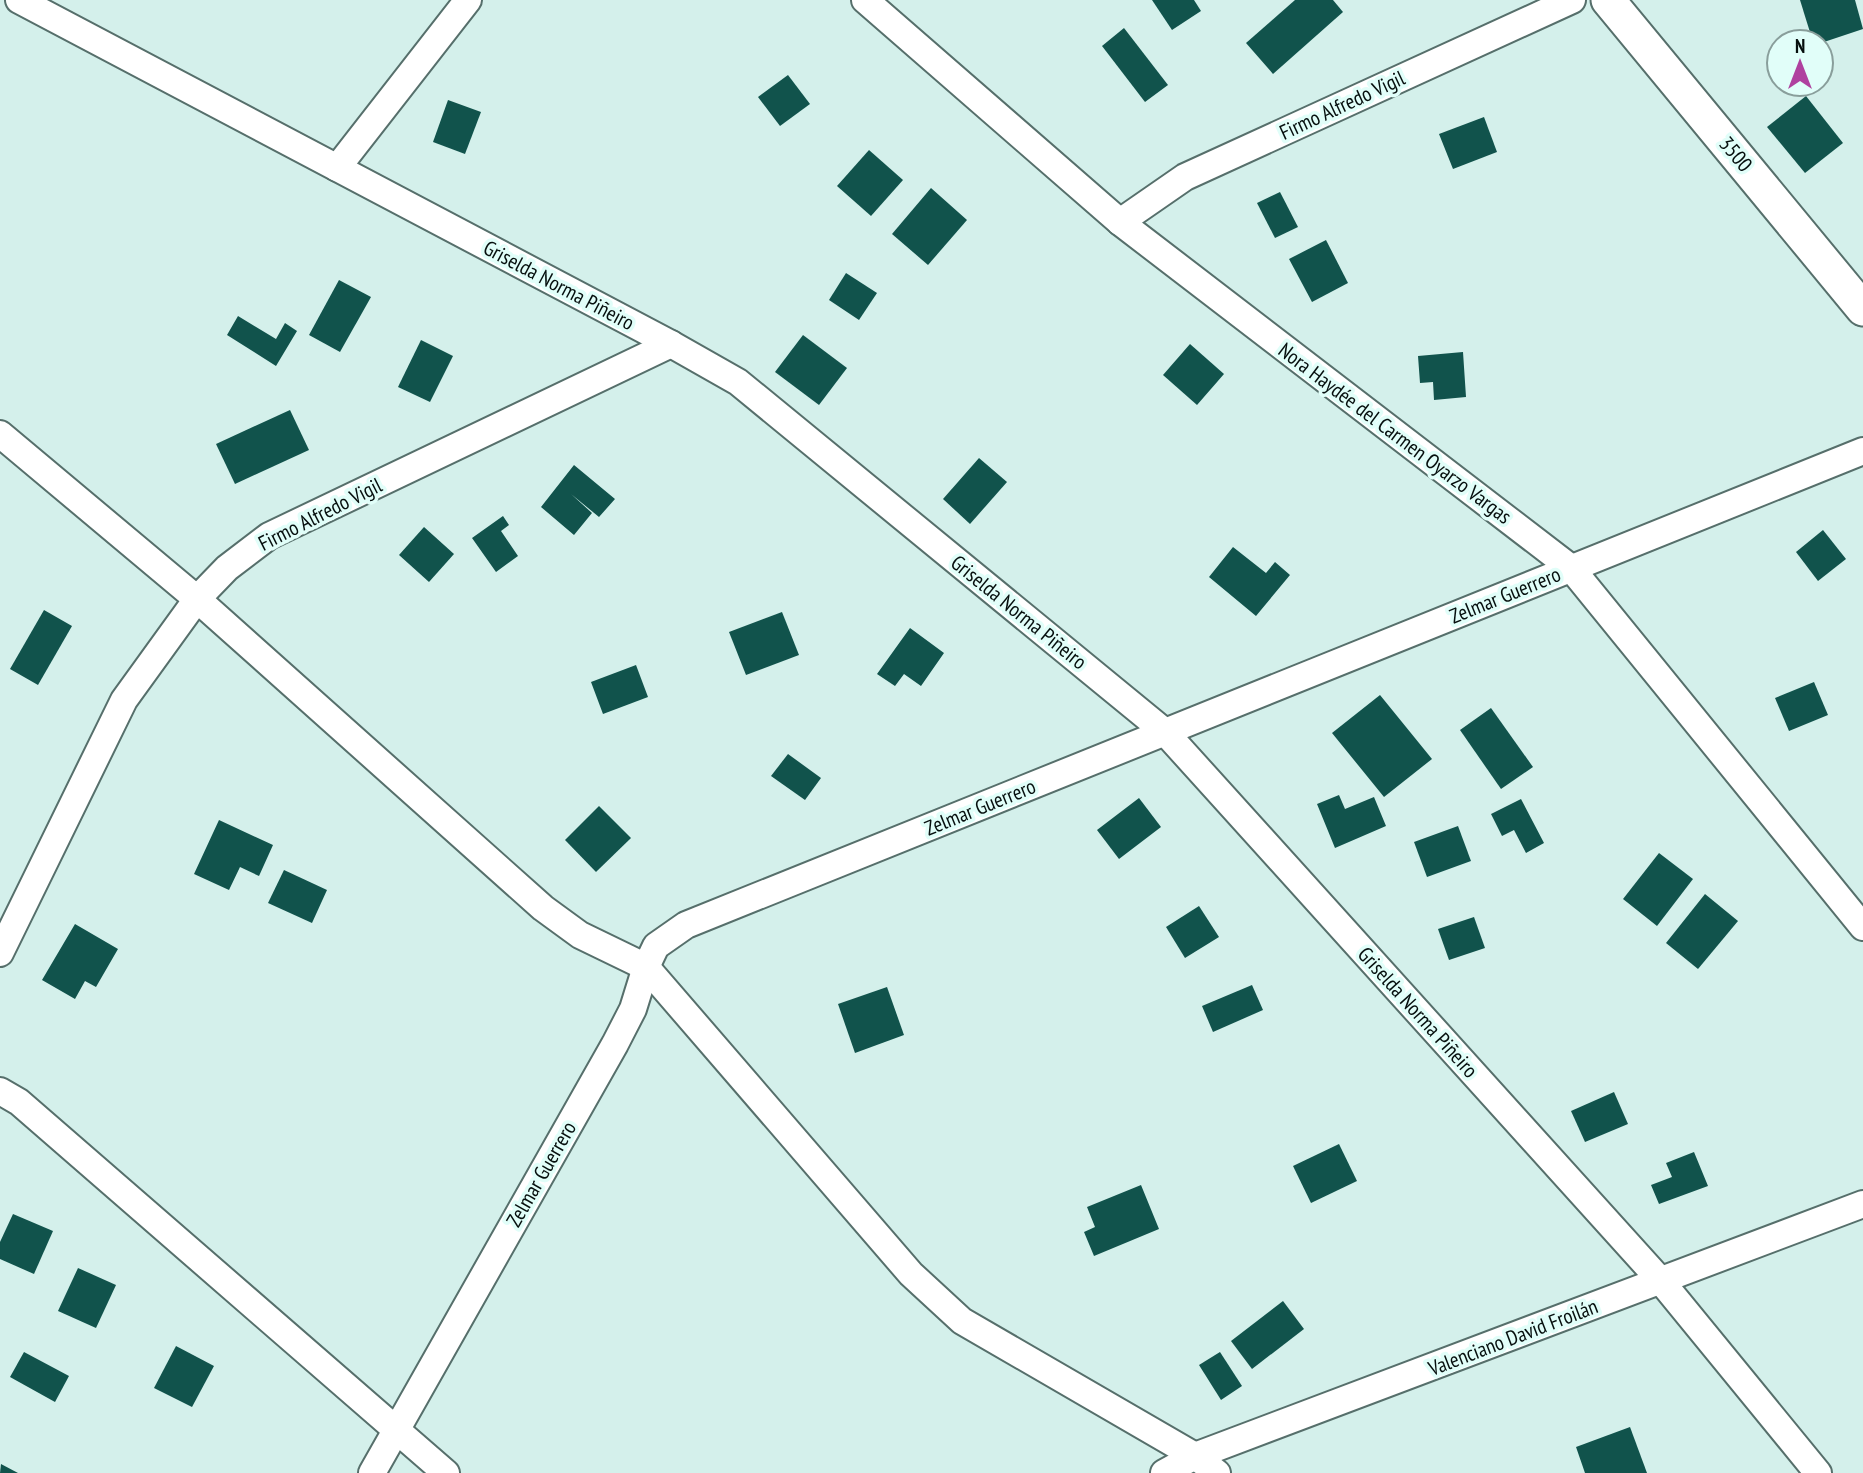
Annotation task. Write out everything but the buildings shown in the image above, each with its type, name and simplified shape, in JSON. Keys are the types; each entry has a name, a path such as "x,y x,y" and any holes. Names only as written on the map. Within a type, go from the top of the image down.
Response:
{"street":[{"name":"Griselda Norma Piñeiro","path":"19,0 671,344 738,382 1165,732 1661,1281 1818,1473"},
{"path":"337,168 468,0"},
{"name":"Nora Haydée del Carmen Oyarzo Vargas","path":"865,0 1120,222 1571,568 1863,927"},
{"name":"Firmo Alfredo Vigil","path":"1120,222 1185,177 1572,0"},
{"name":"3500","path":"1608,0 1863,309"},
{"name":"Firmo Alfredo Vigil","path":"0,953 124,700 197,599 228,568 269,536 671,344"},
{"path":"0,434 197,599 543,908 580,935 646,967 911,1274 962,1321 1195,1456 1217,1473"},
{"name":"Zelmar Guerrero","path":"372,1473 615,1044 633,1009 646,967 656,946 686,925 1863,450"},
{"path":"0,1091 19,1102 446,1473"},
{"name":"Valenciano David Froilán","path":"1164,1473 1195,1456 1863,1204"}]}
